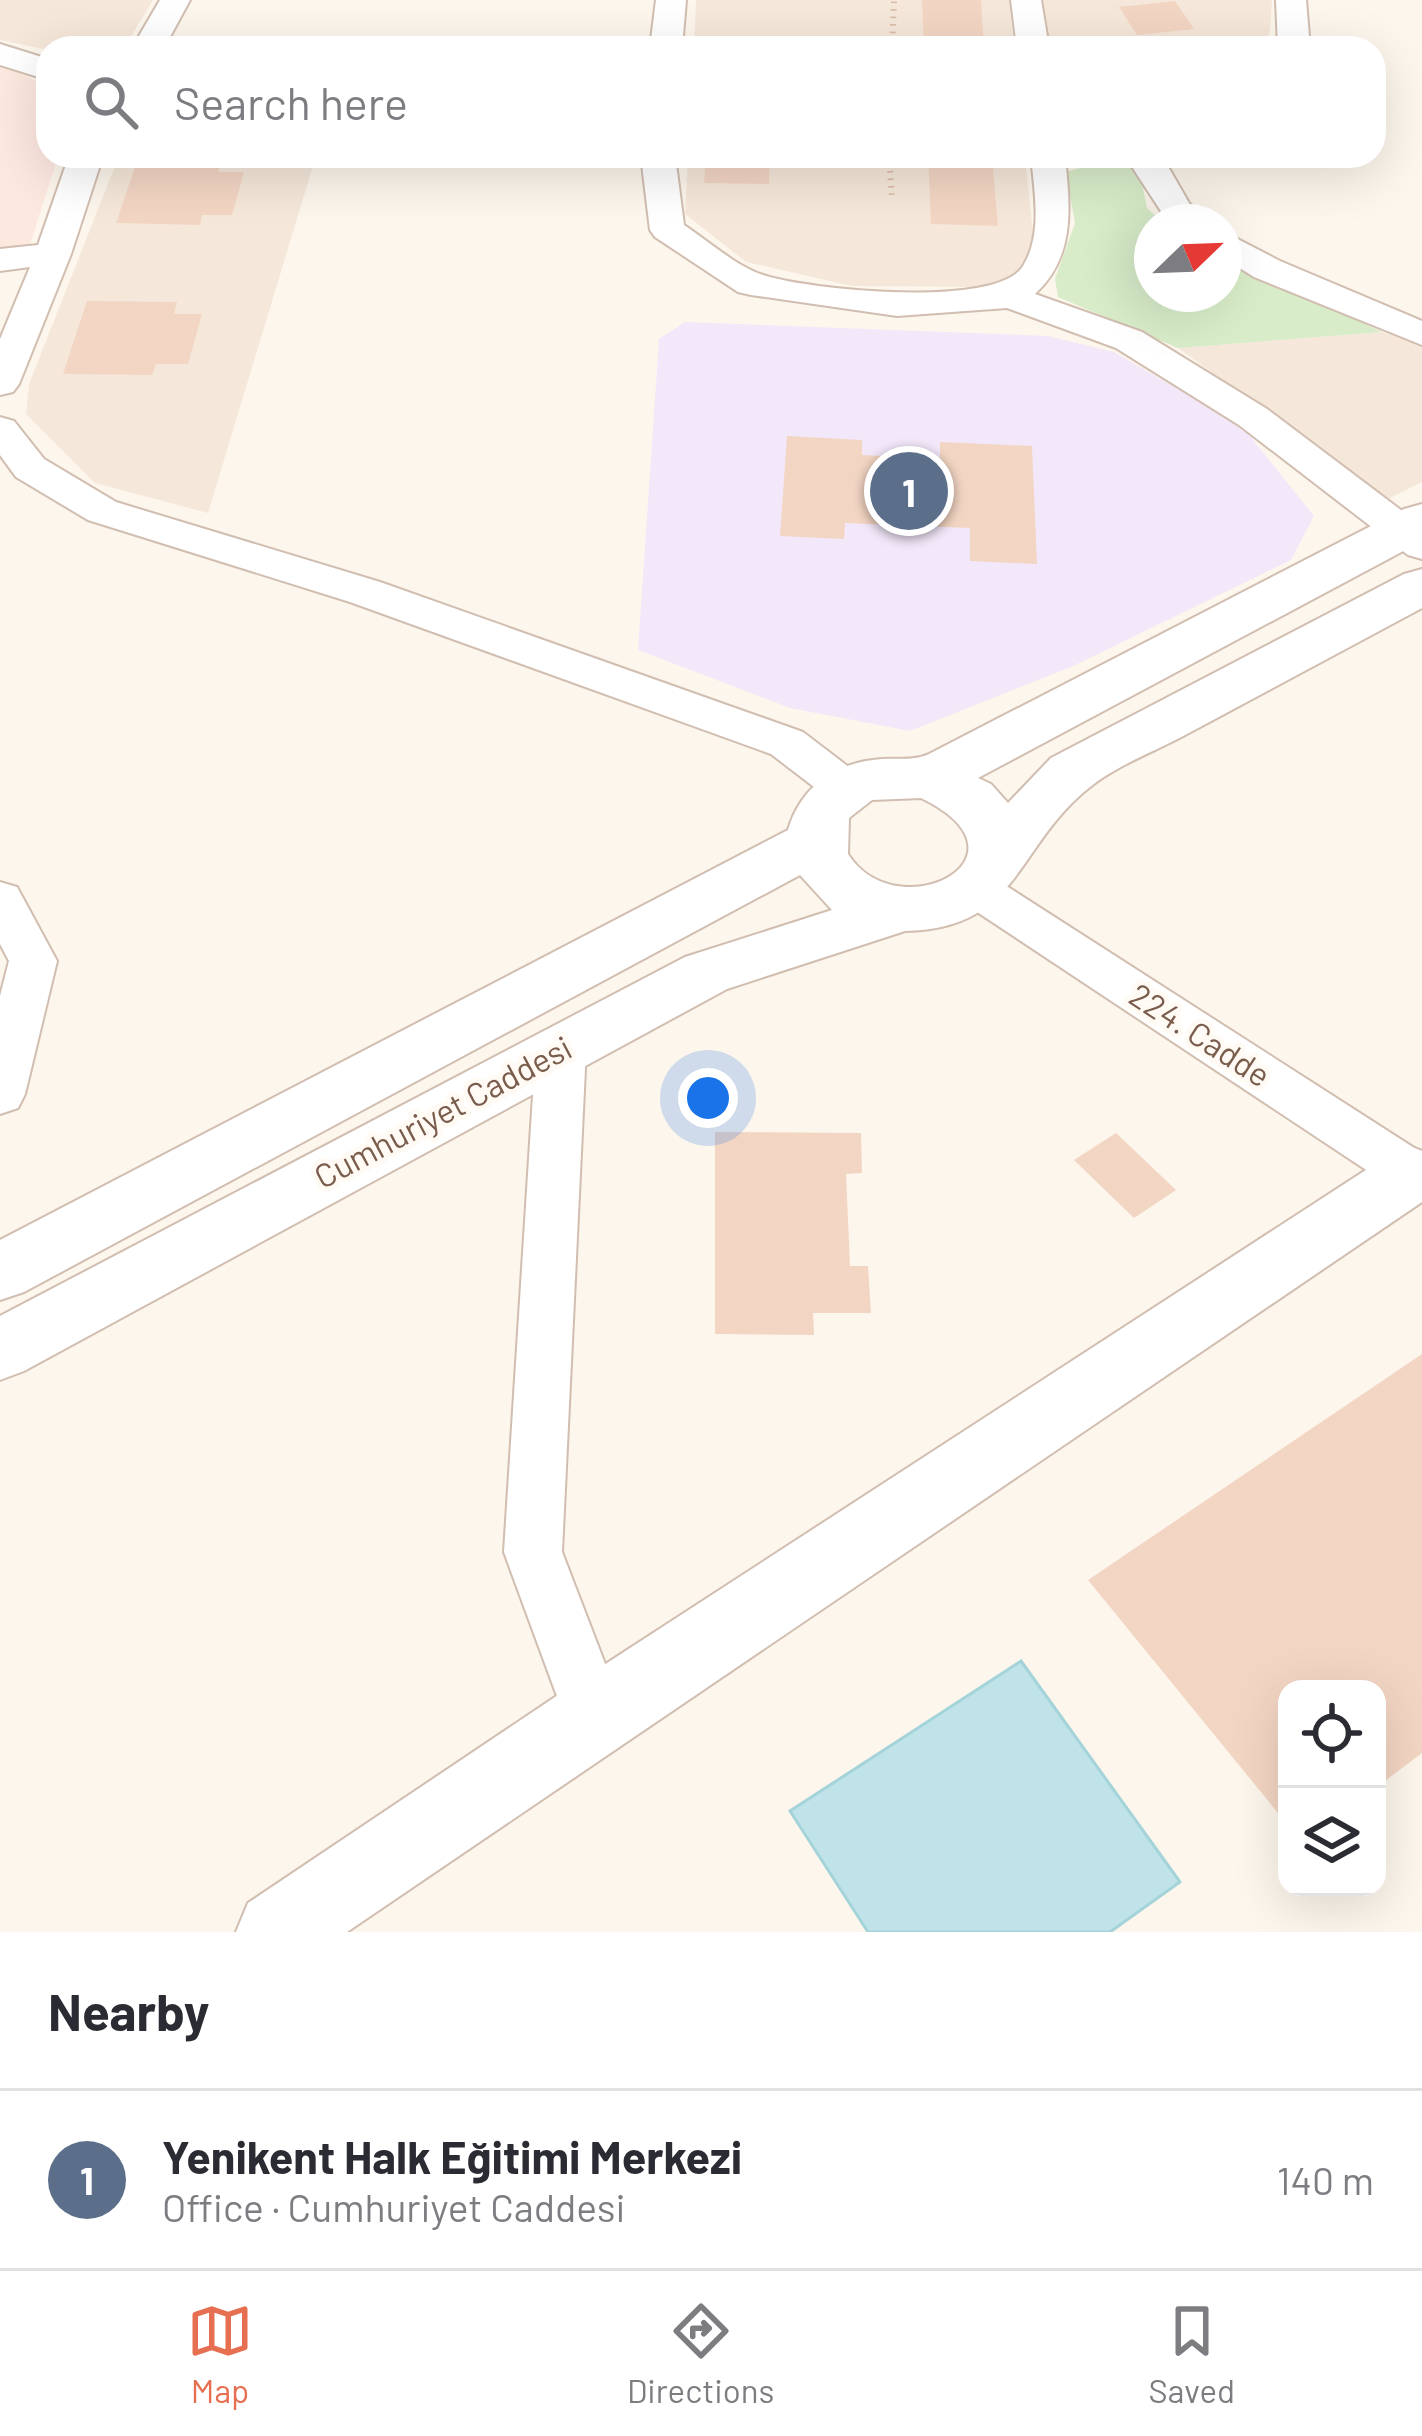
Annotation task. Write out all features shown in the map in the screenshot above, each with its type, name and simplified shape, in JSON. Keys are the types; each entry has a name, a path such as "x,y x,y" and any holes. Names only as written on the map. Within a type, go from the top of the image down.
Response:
{"street":[{"path":"155,36 175,0"},
{"path":"667,36 671,0"},
{"path":"1026,0 1031,36"},
{"path":"1291,0 1293,36"},
{"path":"0,54 36,66"},
{"path":"0,384 82,168"},
{"path":"659,168 667,230 751,284 897,305 1010,297 1129,340 1253,417 1415,532 927,777"},
{"path":"1010,297 1040,270 1054,218 1054,168"},
{"path":"1153,168 1169,204"},
{"path":"0,260 53,254"},
{"path":"1242,254 1267,269 1422,334"},
{"path":"0,429 30,468 102,511 365,592 787,743 848,789"},
{"path":"990,868 995,823 979,803 956,787 927,777 896,775 848,789 830,803 819,821 820,860 850,894 901,910 943,906 990,868 1071,772 1422,586"},
{"name":"Cumhuriyet Caddesi","path":"0,1272 816,841"},
{"name":"224. Cadde","path":"990,868 1417,1177"},
{"path":"0,899 33,961 0,1094"},
{"name":"Cumhuriyet Caddesi","path":"0,1350 706,973 901,910"},
{"path":"561,1048 533,1552 594,1716"},
{"path":"278,1932 594,1716 1417,1177"}],"path":[{"path":"893,36 894,1"},
{"path":"890,168 892,199"}],"shaded area":[{"path":"0,0 153,0 131,36 36,36 36,48 0,40"},
{"path":"696,0 1009,0 1013,36 694,36"},
{"path":"1043,0 1272,0 1268,36 1048,36"},
{"path":"0,65 36,81 36,168 54,168 30,245 0,249"},
{"path":"114,168 312,168 208,513 95,483 26,414 29,384"},
{"path":"687,168 1026,168 1033,233 1021,273 991,287 852,286 746,262 685,214"},
{"path":"685,322 1048,336 1114,352 1242,426 1314,516 1291,560 1071,667 910,731 790,708 638,650 659,339"},
{"path":"1382,332 1422,345 1422,482 1388,499 1178,348"}],"green space":[{"path":"1138,168 1146,204 1134,204 1134,312 1242,312 1242,267 1382,332 1178,348 1058,297 1055,279 1075,223 1066,172"}],"water":[{"path":"1021,1661 1180,1882 1110,1932 868,1932 790,1811"}],"building":[{"path":"922,0 981,0 983,36 924,36"},
{"path":"1175,1 1194,29 1137,35 1119,7"},
{"path":"135,168 244,172 232,215 202,215 200,225 116,223"},
{"path":"705,168 770,168 769,184 704,183"},
{"path":"929,168 993,168 998,226 931,224"},
{"path":"87,301 177,302 174,314 202,314 188,364 156,364 152,375 63,374"},
{"path":"787,436 862,440 862,455 940,459 940,442 1032,446 1037,564 970,561 970,528 845,523 844,539 780,536"},
{"path":"715,1132 861,1133 862,1173 846,1174 850,1266 868,1266 871,1313 813,1313 814,1335 715,1334"},
{"path":"1116,1133 1176,1190 1134,1218 1074,1160"},
{"path":"1422,1354 1422,1753 1386,1780 1386,1680 1278,1680 1278,1813 1088,1580"}],"place":[{"name":"Yenikent Halk Eğitimi Merkezi","path":"909,491"}]}
